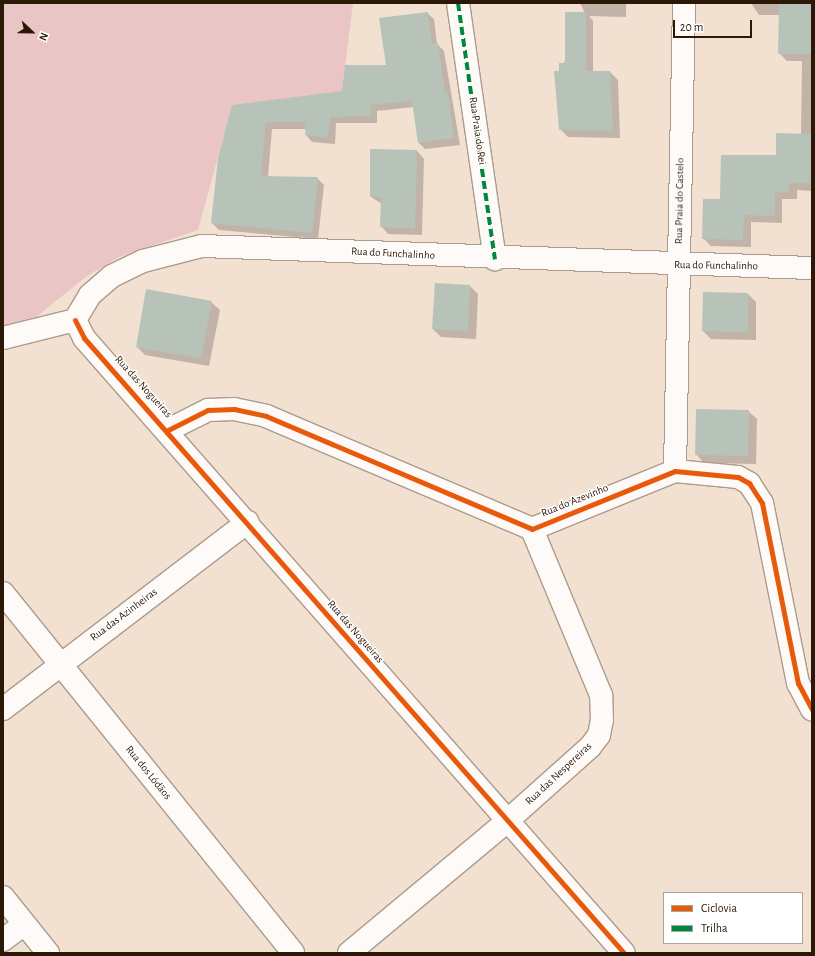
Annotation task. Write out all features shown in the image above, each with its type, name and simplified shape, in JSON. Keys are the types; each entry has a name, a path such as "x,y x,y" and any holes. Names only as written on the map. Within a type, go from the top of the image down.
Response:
{"street":[{"name":"Rua Praia do Rei","path":"458,3 495,259"},
{"name":"Rua Praia do Castelo","path":"675,471 684,3"},
{"name":"Rua do Funchalinho","path":"75,320 90,295 112,276 143,261 190,248 679,266 812,268"},
{"path":"3,338 75,320"},
{"name":"Rua das Nogueiras","path":"75,320 84,338 168,430 620,952"},
{"name":"Rua do Azevinho","path":"168,430 208,410 234,409 266,416 532,529 675,471 738,477 757,493 798,683 812,709"},
{"name":"Rua das Azinheiras","path":"3,709 59,663 248,522"},
{"name":"Rua das Nespereiras","path":"349,953 506,822 590,747 602,720 601,695 532,529"},
{"name":"Rua dos Lódãos","path":"3,593 293,953"},
{"path":"3,897 48,953"},
{"path":"3,940 24,924"}],"shaded area":[{"path":"3,3 353,3 342,91 224,135 198,230 119,257 87,276 36,317 3,325"}],"building":[{"path":"779,3 812,3 812,54 778,54"},
{"path":"428,12 432,44 438,43 445,93 448,92 454,138 418,143 412,101 371,105 371,116 330,117 328,138 305,135 306,122 266,122 261,176 318,177 312,233 211,223 218,158 232,105 342,91 345,65 386,65 379,18"},
{"path":"565,12 586,12 586,71 610,71 613,131 559,130 554,71 559,71 559,63 565,63"},
{"path":"776,133 812,134 812,183 789,183 789,192 775,192 775,216 744,215 743,240 702,239 703,199 720,199 721,155 776,155"},
{"path":"370,149 417,150 415,228 380,227 381,197 370,197"},
{"path":"435,283 470,285 468,331 432,329"},
{"path":"146,289 212,301 201,359 136,347"},
{"path":"703,292 748,293 748,332 702,331"},
{"path":"696,409 749,410 748,456 695,455"}],"marked path":[{"path":"458,3 495,259"}],"cycle path":[{"path":"75,320 84,338 624,953"},
{"path":"168,430 208,410 234,409 266,416 532,529 675,471 738,477 749,483 762,503 798,683 812,709"}]}
